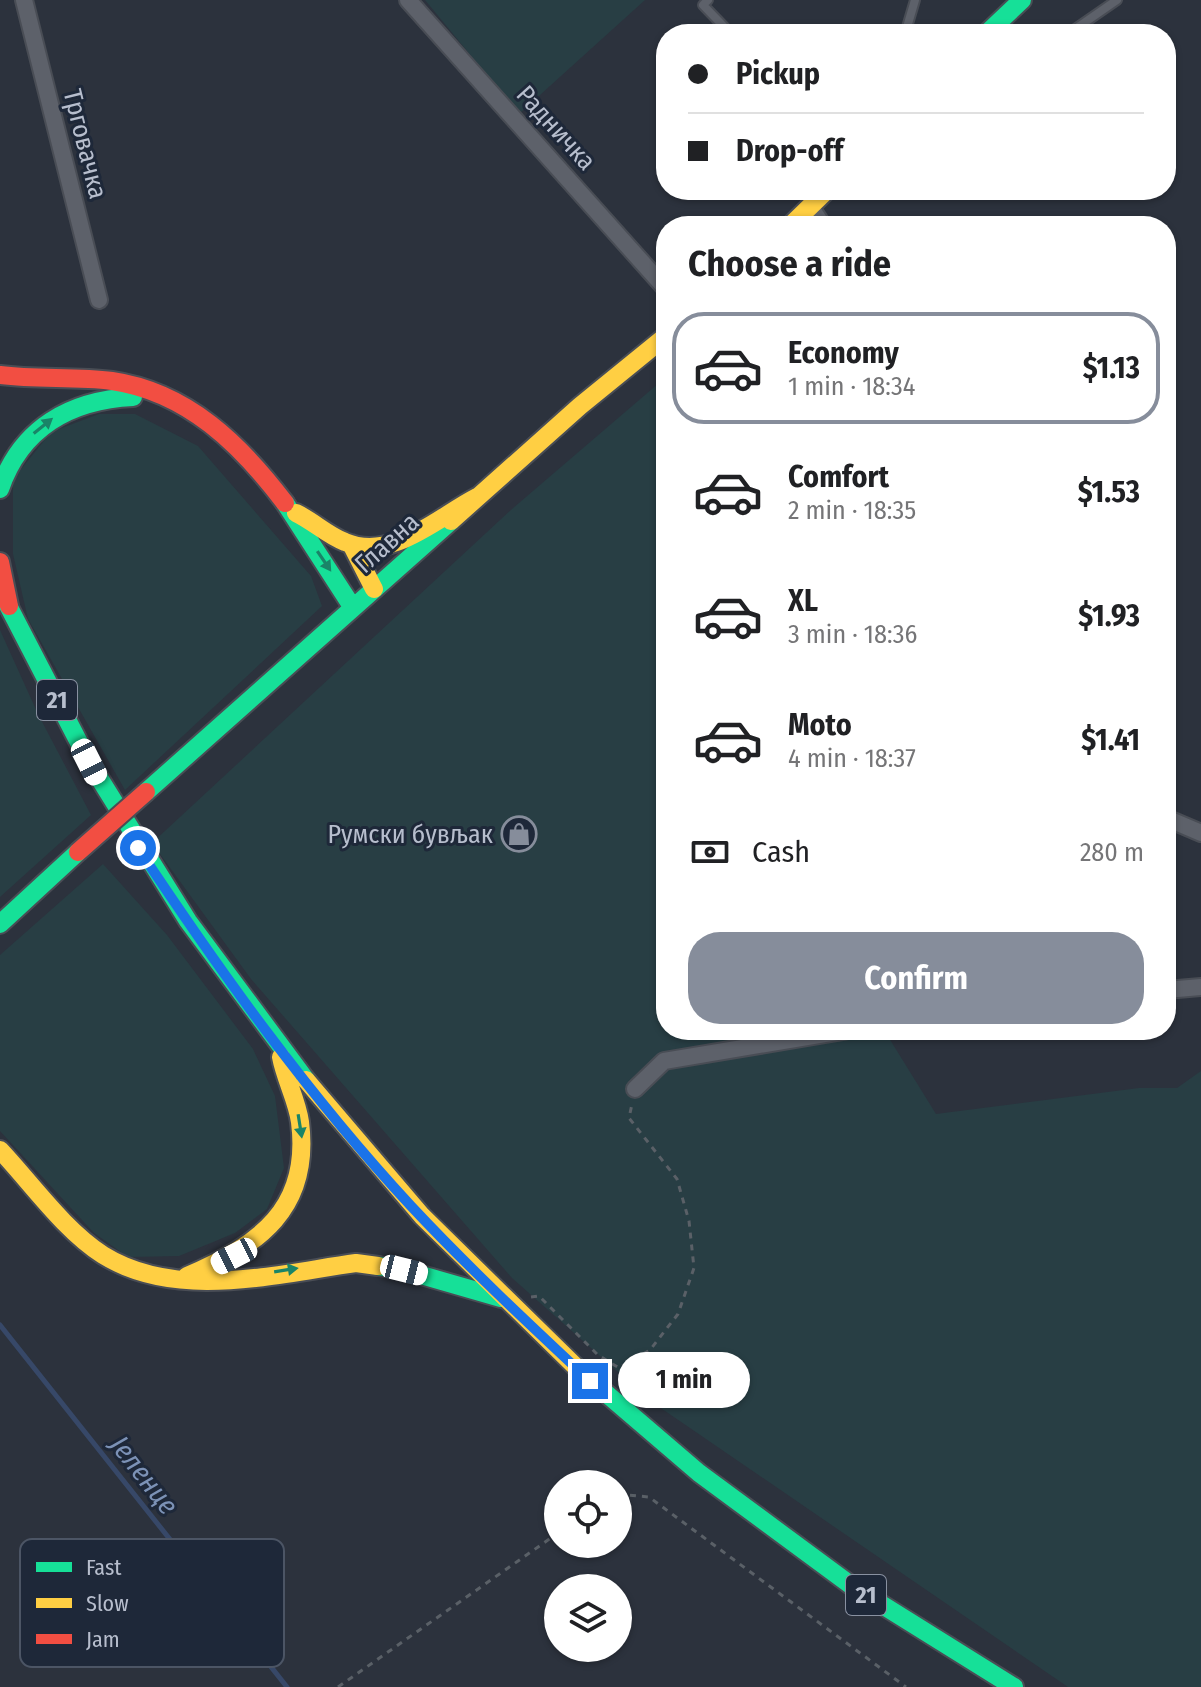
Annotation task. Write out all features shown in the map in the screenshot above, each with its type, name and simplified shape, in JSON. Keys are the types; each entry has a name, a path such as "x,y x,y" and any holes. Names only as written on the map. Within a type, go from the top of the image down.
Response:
{"main road":[{"path":"997,24 1022,0"},
{"path":"800,216 816,200"},
{"name":"Главна","path":"0,924 477,497 656,345"},
{"path":"0,375 122,383 190,407 222,432 296,513 353,608"},
{"path":"0,489 17,452 35,431 59,414 106,398 167,397"},
{"path":"296,513 351,544 375,545 403,539 477,497"},
{"path":"351,544 374,589"},
{"path":"0,562 11,612"},
{"name":"21","path":"0,590 103,789 138,848 281,1051 410,1206 501,1298 612,1402 723,1494 911,1626 1014,1687"},
{"path":"181,1278 219,1264 258,1241 289,1202 298,1177 302,1145 300,1117 281,1051"},
{"path":"0,1150 55,1212 103,1255 143,1273 220,1282 356,1263 404,1270 501,1298"}],"street":[{"name":"Трговачка","path":"24,0 99,300"},
{"name":"Радничка","path":"408,0 656,278"},
{"path":"810,206 816,216"},
{"path":"1176,822 1201,833"},
{"path":"1176,989 1201,987"},
{"path":"635,1089 664,1061 789,1040"}],"lane":[{"path":"708,0 703,5 721,24"},
{"path":"1082,24 1117,0"},
{"path":"908,24 913,2"}],"path":[{"path":"501,1298 539,1296 598,1355 619,1368 650,1350 678,1314 694,1268 689,1221 677,1179 629,1118 635,1089"},
{"path":"632,1495 649,1497 906,1687"},
{"path":"338,1687 544,1543"}],"green space":[{"path":"425,0 645,0 519,114"},
{"path":"656,386 656,1040 890,1040 936,1114 1139,1088 1177,1088 1201,1071 1201,1687 1068,1687 652,1402 512,1278 251,979 152,843 512,509"},
{"path":"99,414 135,414 198,446 311,576 322,606 125,790 28,619 13,554 13,479 51,432"},
{"path":"0,630 38,714 91,815 0,897"},
{"path":"103,864 167,935 253,1049 275,1096 284,1168 267,1209 235,1233 179,1256 128,1257 94,1233 0,1131 0,955"}],"waterway":[{"name":"Јеленце","path":"0,1325 170,1539"},
{"name":"Јеленце","path":"271,1667 287,1687"}],"traffic: fast":[{"path":"997,24 1022,0"},
{"path":"0,489 21,449 51,421 89,404 133,397"},
{"path":"285,503 353,608"},
{"path":"146,792 451,521"},
{"path":"0,590 88,760 188,921 306,1080"},
{"path":"0,924 78,852"},
{"path":"378,1266 404,1270 501,1298"},
{"path":"580,1371 699,1473 852,1586 1014,1687"}],"traffic: slow":[{"path":"800,216 817,200"},
{"path":"451,521 580,406 656,344"},
{"path":"296,513 345,542 363,547 380,546 414,534 477,497"},
{"path":"351,544 374,589"},
{"path":"187,1276 237,1251 257,1237 275,1220 288,1201 297,1178 301,1152 300,1122 281,1057"},
{"path":"306,1080 422,1216 580,1371"},
{"path":"0,1150 75,1233 103,1255 132,1269 194,1281 260,1277 356,1263 378,1266"}],"traffic: jam":[{"path":"0,375 112,381 165,397 189,409 231,442 285,503"},
{"path":"0,562 9,606"},
{"path":"78,852 146,792"}],"place":[{"name":"Румски бувљак","path":"519,834"}],"route":[{"path":"138,848 246,1005 410,1206 501,1298 590,1381"}]}
